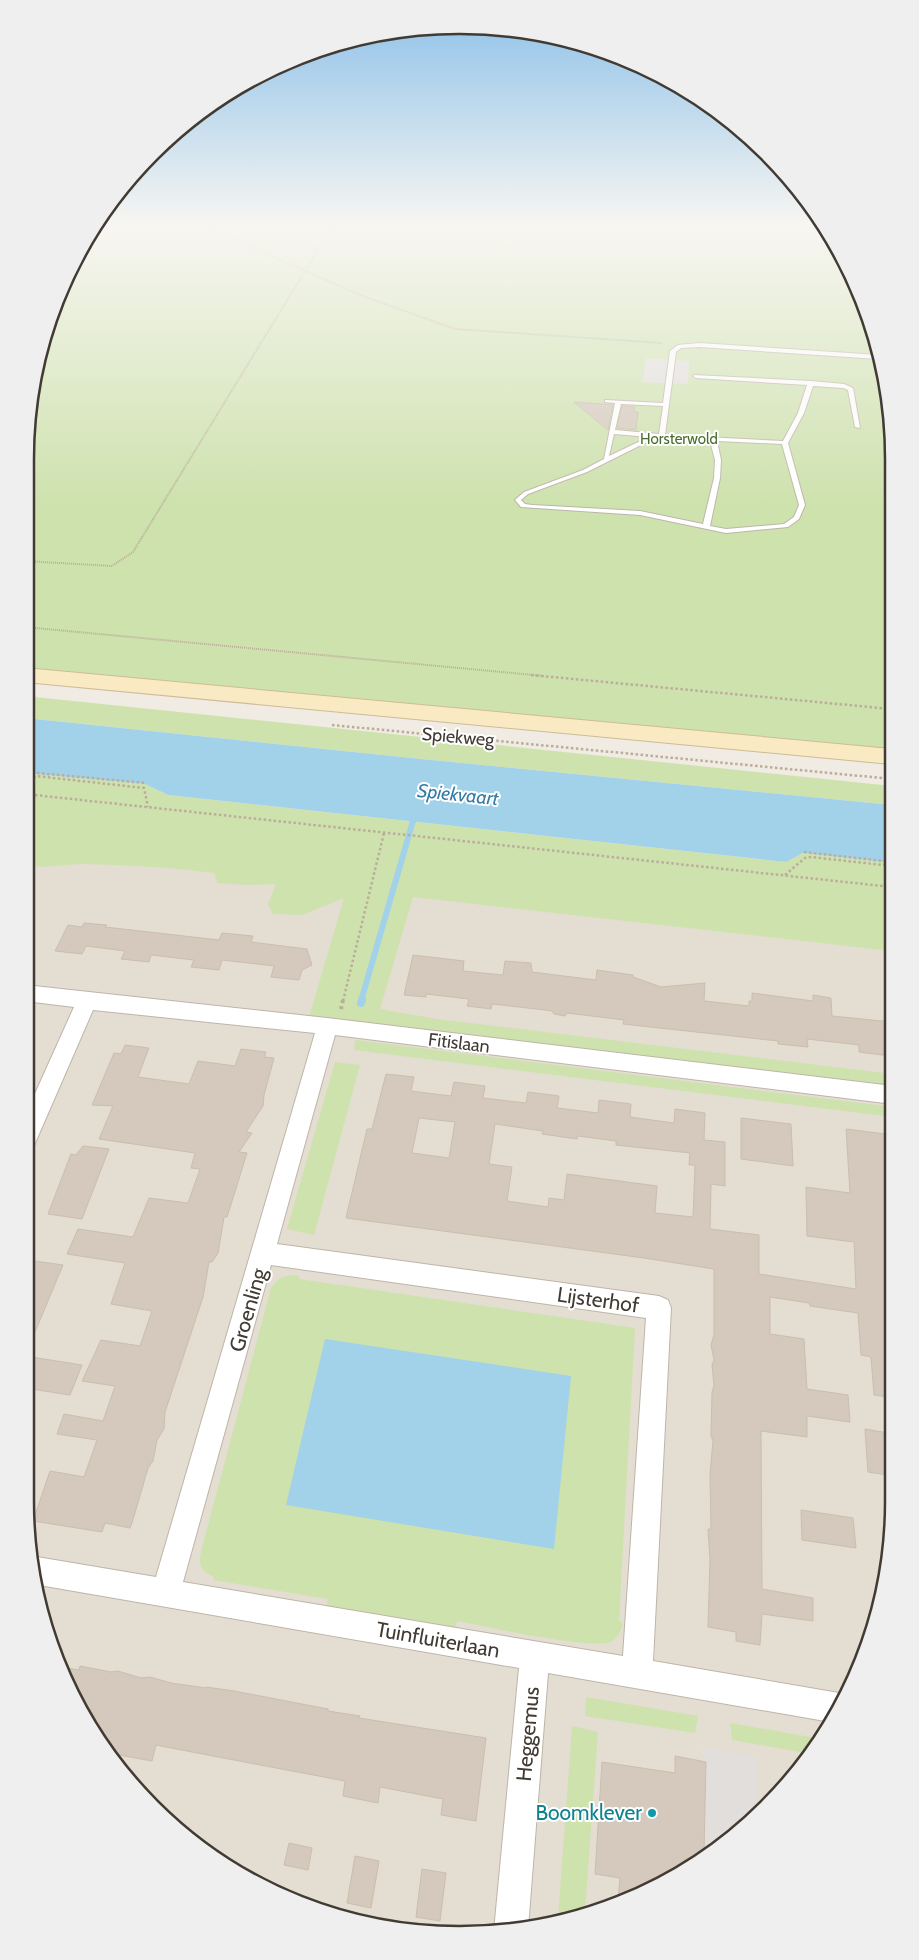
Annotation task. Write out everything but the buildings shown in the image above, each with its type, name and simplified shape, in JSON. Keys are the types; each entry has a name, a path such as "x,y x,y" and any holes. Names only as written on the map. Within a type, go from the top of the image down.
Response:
{"main road":[{"name":"Spiekweg","path":"34,676 885,757"}],"street":[{"name":"Fitislaan","path":"34,994 87,1002 332,1027 885,1094"},
{"path":"34,1121 87,1002"},
{"name":"Groenling","path":"166,1593 264,1253 332,1027"},
{"name":"Lijsterhof","path":"264,1253 659,1308 637,1674"},
{"name":"Tuinfluiterlaan","path":"40,1571 831,1707"},
{"name":"Heggemus","path":"513,1923 535,1656"}],"lane":[{"path":"662,436 672,351 680,346 699,345 872,356"},
{"path":"696,376 844,386 851,389 858,427"},
{"path":"662,436 649,439 566,479 526,493 518,500 520,504 532,507 640,513 726,531 786,526 794,522 802,505 785,443 801,413 811,383"},
{"path":"606,401 667,405"},
{"path":"607,460 606,457 618,402"},
{"path":"612,432 713,440 767,440 785,443"},
{"path":"706,528 718,469 718,460 713,440"}],"path":[{"path":"34,562 112,566 134,552 277,318"},
{"path":"424,318 455,329 653,342 680,346"},
{"path":"34,628 885,708"},
{"name":"Spiekweg","path":"330,725 885,778"},
{"path":"37,773 146,783"},
{"path":"34,777 144,788 148,807"},
{"path":"34,795 885,885"},
{"path":"332,1027 384,833"},
{"path":"804,852 885,861"},
{"path":"785,875 805,858 811,857 885,865"}],"shaded area":[{"path":"646,358 689,361 688,384 642,382"},
{"path":"34,788 885,872 885,1500 882,1556 877,1584 871,1611 853,1663 828,1713 797,1760 761,1802 740,1821 719,1838 672,1869 622,1894 596,1904 570,1912 515,1923 460,1926 432,1925 404,1923 349,1912 297,1894 271,1882 247,1869 200,1838 158,1802 139,1781 122,1760 91,1713 66,1663 48,1611 37,1556 35,1528"},
{"path":"703,1747 757,1758 757,1806 719,1838 700,1851"}],"green space":[{"name":"Horsterwold","path":"58,318 861,318 877,376 884,432 885,750 34,669 35,432 42,376"},
{"path":"34,697 885,785 885,804 34,719"},
{"path":"34,774 145,784 168,795 786,862 803,853 885,862 885,950 413,897 380,1009 437,1019 885,1073 885,1088 309,1017 344,898 302,915 273,914 268,904 276,884 246,885 218,883 214,873 165,868 82,864 34,866"},
{"path":"355,1040 885,1106 885,1116 354,1050"},
{"path":"335,1062 360,1065 314,1235 287,1229"},
{"path":"284,1276 299,1276 299,1279 635,1328 619,1620 623,1624 615,1639 599,1644 582,1643 457,1621 455,1630 326,1609 328,1599 213,1580 214,1577 203,1570 200,1562 201,1552 271,1288"},
{"path":"586,1697 698,1716 695,1733 585,1716"},
{"path":"730,1723 813,1737 802,1752 732,1740"},
{"path":"572,1726 598,1732 585,1907 558,1915"}],"water":[{"name":"Spiekvaart","path":"34,719 885,804 885,862 803,853 786,862 168,795 145,784 34,774"},
{"path":"325,1339 571,1376 554,1549 286,1505"}],"waterway":[{"path":"361,1001 413,821"}],"place":[{"name":"Boomklever","path":"652,1813"}]}
